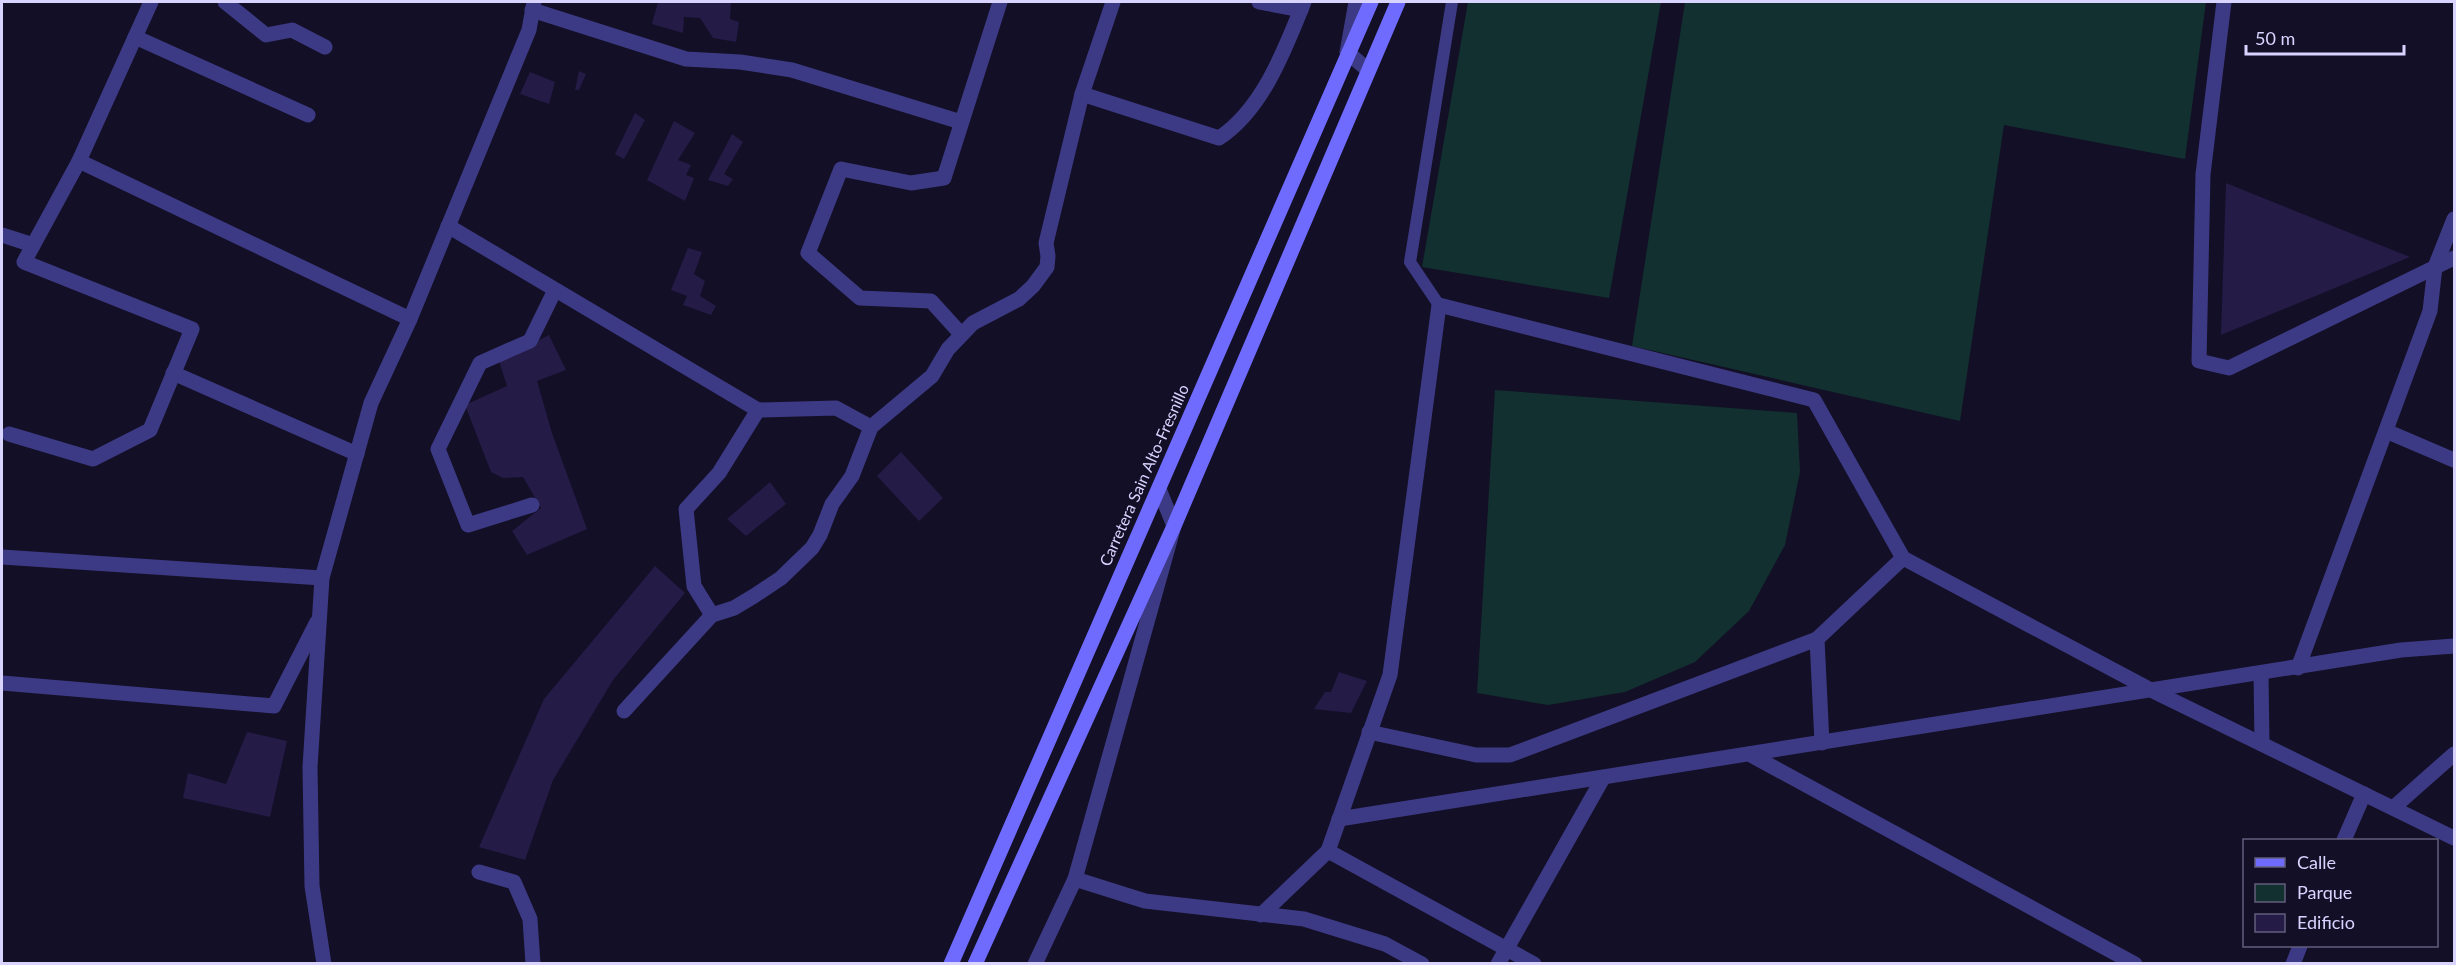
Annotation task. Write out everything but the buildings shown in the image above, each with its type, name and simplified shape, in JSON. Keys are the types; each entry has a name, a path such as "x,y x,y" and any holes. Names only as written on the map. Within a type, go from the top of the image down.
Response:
{"main road":[{"name":"Carretera Sain Alto-Fresnillo","path":"951,963 1347,52 1371,2"},
{"path":"975,963 1174,526 1398,2"}],"street":[{"path":"9,434 93,459 150,430 192,328 24,262 79,161 151,2"},
{"path":"225,2 266,35 292,30 325,47"},
{"path":"961,334 931,301 860,298 808,252 842,169 911,183 944,178 1000,2"},
{"path":"624,711 712,615 734,608 781,578 812,548 820,535 832,504 852,476 872,427 932,375 948,349 973,323 1019,299 1033,286 1047,267 1046,243 1082,94 1113,2"},
{"path":"1082,94 1219,138 1233,129 1267,83 1303,6 1259,2"},
{"path":"1356,2 1347,52 1368,70"},
{"path":"2224,2 2203,174 2199,362 2229,368 2454,258"},
{"path":"324,963 312,886 309,767 322,578 371,404 410,319 529,30 533,6 686,58 740,62 792,70 962,122"},
{"path":"135,37 308,115"},
{"path":"79,161 410,319"},
{"path":"2298,668 2430,311 2435,267 2454,219"},
{"path":"448,226 758,410 836,408 872,427"},
{"path":"2,235 33,245"},
{"path":"532,505 468,525 438,449 480,363 530,340 555,291"},
{"path":"1261,915 1328,851 1389,675 1439,305 1814,400 1903,558 2153,691 2454,838"},
{"path":"173,373 357,454"},
{"path":"712,615 694,586 686,509 719,472 758,410"},
{"path":"2386,431 2454,460"},
{"path":"1035,963 1075,879 1174,526 1159,489"},
{"path":"2,557 322,578"},
{"path":"1369,732 1476,755 1510,755 1817,639 1903,558"},
{"path":"2,683 274,706 320,616"},
{"path":"1817,639 1822,743"},
{"path":"1339,819 2401,650 2454,646"},
{"path":"2261,674 2262,744"},
{"path":"1749,754 2135,963"},
{"path":"2393,808 2454,754"},
{"path":"1498,963 1603,778"},
{"path":"2344,839 2364,794"},
{"path":"1328,851 1534,963"},
{"path":"479,872 514,882 530,919 533,963"},
{"path":"1075,879 1145,901 1304,919 1385,944 1422,963"},
{"path":"2293,963 2299,947"}],"lane":[{"path":"1439,305 1410,262 1452,2"}],"green space":[{"path":"1468,2 1661,2 1609,298 1422,267"},
{"path":"1685,2 2206,2 2185,159 2004,125 1960,421 1632,346"},
{"path":"1495,390 1797,413 1800,472 1785,545 1749,611 1695,662 1625,692 1548,705 1477,693"}]}
